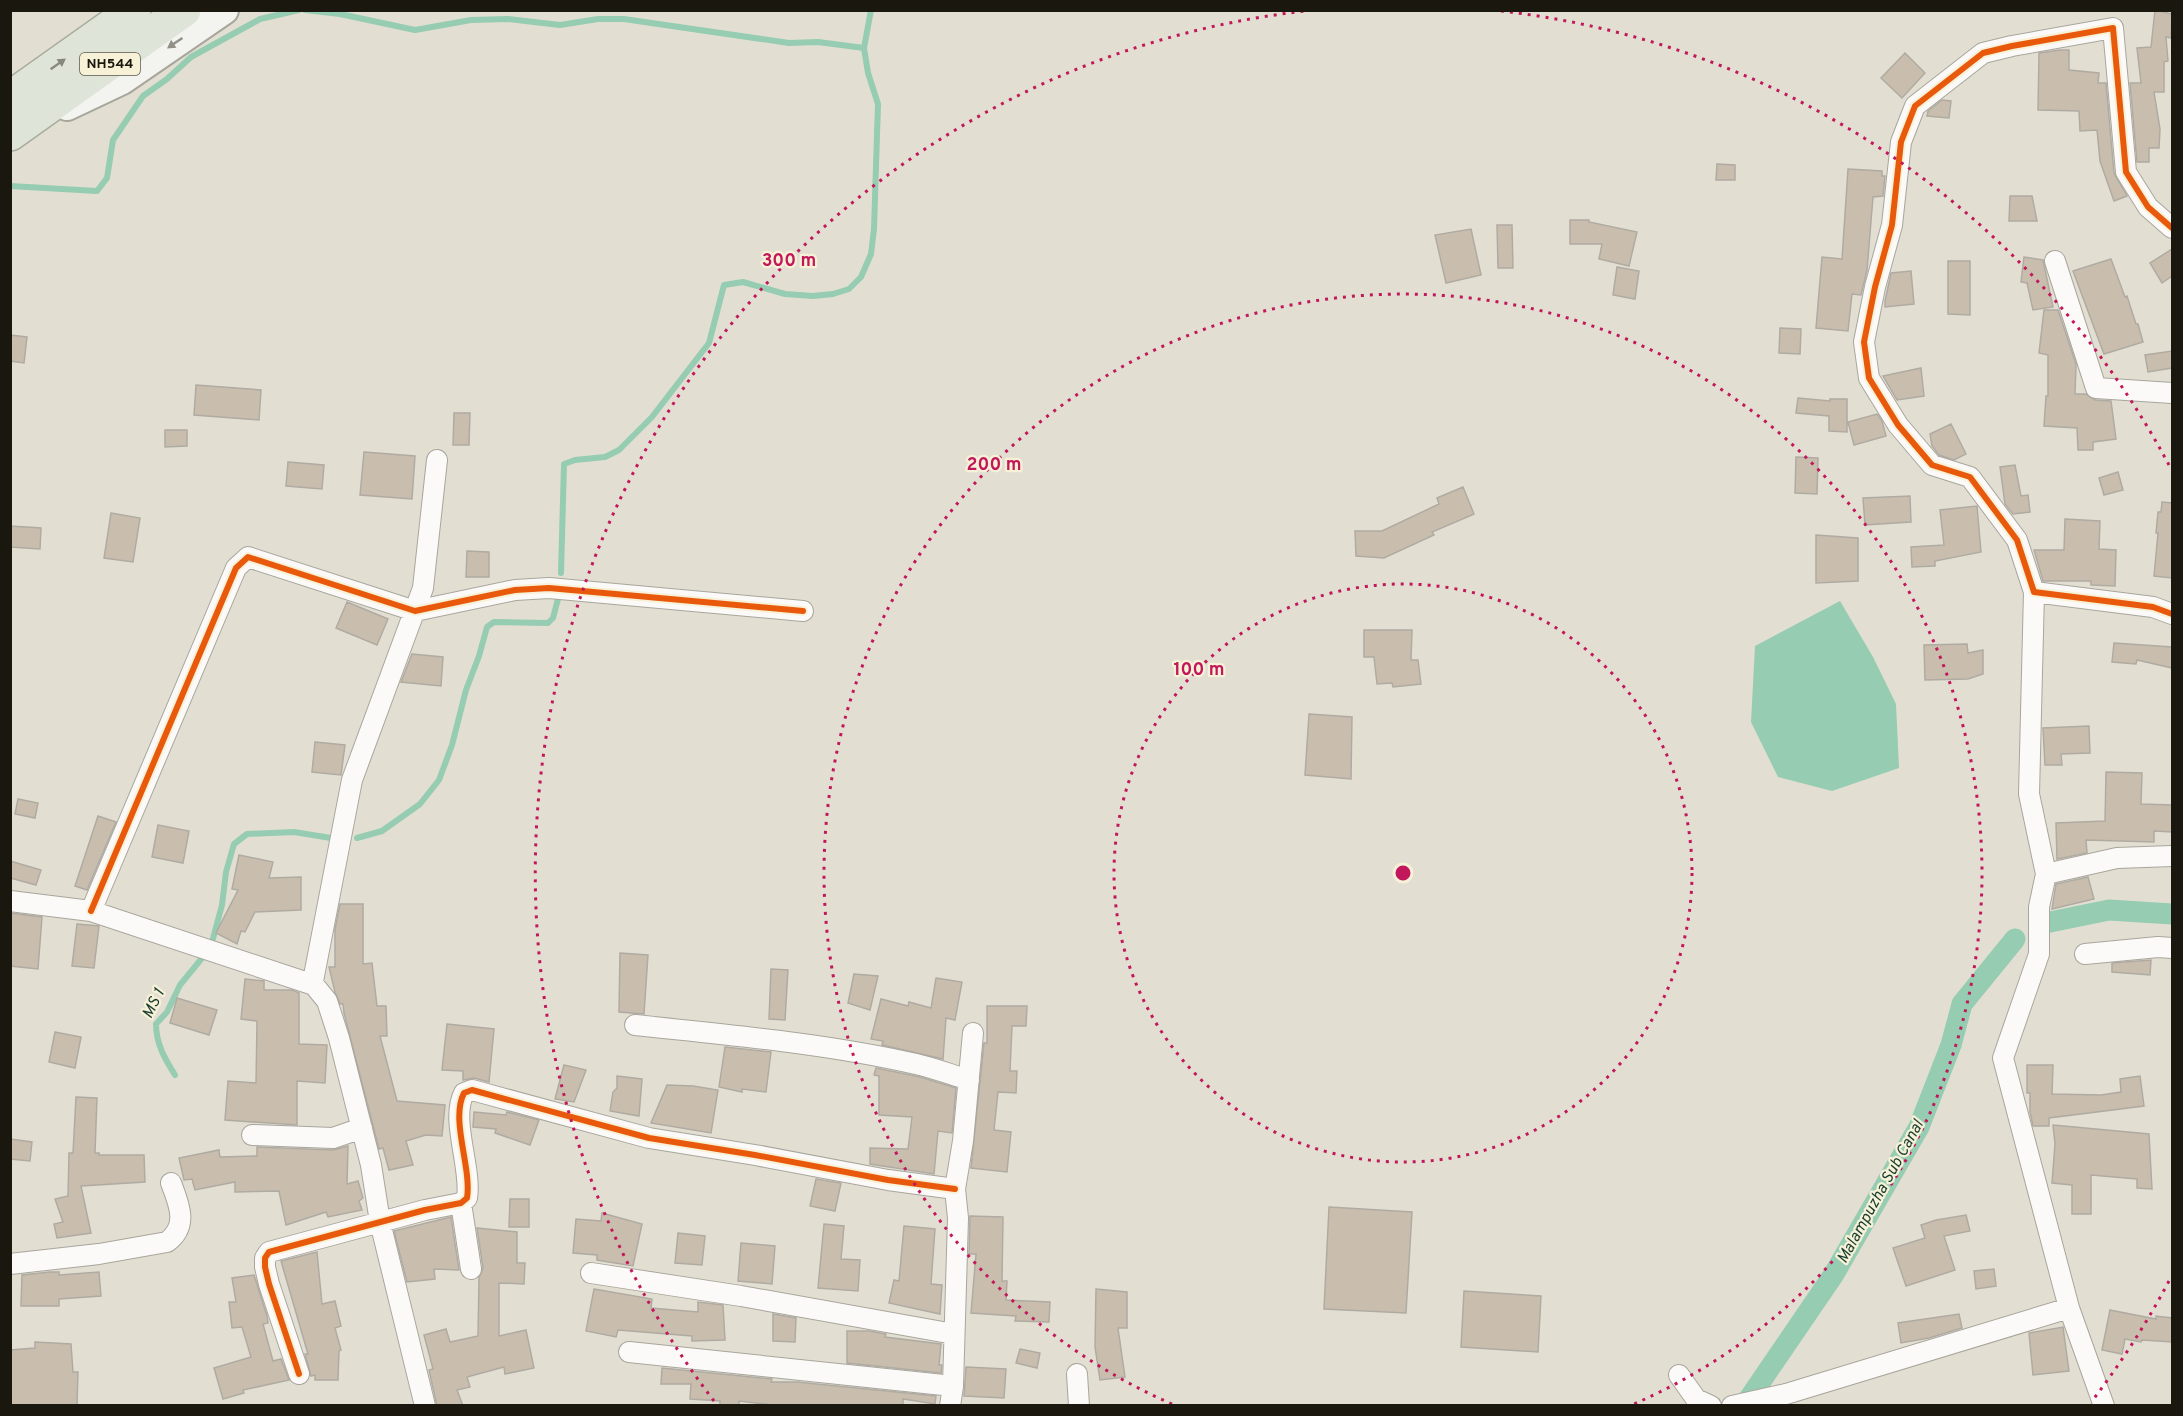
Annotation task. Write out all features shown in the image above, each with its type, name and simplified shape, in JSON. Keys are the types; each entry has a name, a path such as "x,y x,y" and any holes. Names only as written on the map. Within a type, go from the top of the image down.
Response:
{"highway":[{"name":"NH544","path":"19,116 134,10"},
{"name":"NH544","path":"19,116 184,10"}],"street":[{"path":"19,116 48,114 122,80 224,10"},
{"path":"2104,1406 2069,1308 2003,1058 2038,954 2039,907 2046,874 2029,794 2034,592 2018,540 1970,477 1932,465 1898,425 1869,378 1864,342 1875,287 1892,225 1901,142 1915,106 1983,53 2113,28 2126,172 2148,207 2172,228"},
{"path":"2055,261 2096,388 2172,393"},
{"path":"314,985 352,780 423,588 437,460"},
{"path":"91,911 236,568 248,557 415,611 515,590 549,588 803,611"},
{"path":"2034,592 2153,607 2172,614"},
{"path":"2046,874 2117,858 2172,856"},
{"path":"10,901 91,911 314,985 327,1001 339,1038 371,1165 380,1222 425,1406"},
{"path":"2085,954 2158,947 2172,948"},
{"path":"634,1024 867,1055 918,1064 969,1080"},
{"path":"629,1352 952,1396 958,1218 955,1189 963,1141 973,1033"},
{"path":"299,1374 269,1284 266,1258 269,1252 461,1203 467,1198 468,1189 461,1133 461,1098 464,1093 472,1090 649,1138 888,1180 955,1189"},
{"path":"252,1135 333,1138 362,1128"},
{"path":"10,1264 99,1254 167,1242 176,1235 181,1224 177,1200 171,1183"},
{"path":"461,1203 471,1269"},
{"path":"591,1273 741,1296 954,1334"},
{"path":"1732,1406 1782,1400 2069,1308"},
{"path":"1077,1374 1079,1406"},
{"path":"1679,1375 1696,1399 1711,1406"}],"shaded area":[{"path":"1840,601 1873,657 1896,704 1899,768 1832,791 1778,777 1751,722 1755,646"}],"building":[{"path":"2155,10 2172,14 2171,38 2166,37 2168,61 2164,62 2164,92 2154,92 2160,129 2159,148 2149,148 2149,162 2137,162 2130,83 2141,83 2137,48 2151,47"},
{"path":"2069,50 2069,70 2099,73 2098,83 2106,83 2114,173 2127,196 2114,201 2100,161 2097,130 2080,131 2079,111 2038,110 2039,53"},
{"path":"1905,53 1925,73 1902,98 1881,78"},
{"path":"1942,100 1951,101 1949,118 1927,116 1928,111"},
{"path":"1717,164 1735,165 1735,180 1716,180"},
{"path":"1848,169 1882,171 1882,176 1885,176 1883,196 1873,197 1867,270 1861,295 1852,294 1848,331 1816,328 1822,257 1842,259"},
{"path":"2010,196 2032,196 2037,221 2009,221"},
{"path":"1570,220 1589,220 1589,222 1637,232 1629,266 1599,259 1602,244 1570,244"},
{"path":"1497,225 1512,225 1513,268 1498,268"},
{"path":"1471,229 1481,275 1446,283 1435,235"},
{"path":"2172,249 2172,276 2162,283 2150,263"},
{"path":"2024,257 2043,260 2053,307 2033,310 2027,283 2021,282"},
{"path":"2111,259 2136,324 2138,324 2143,342 2104,354 2073,271"},
{"path":"1948,261 1970,261 1970,315 1948,314"},
{"path":"1617,267 1639,271 1635,299 1613,295"},
{"path":"1911,271 1914,304 1885,307 1891,273"},
{"path":"2044,310 2058,310 2076,364 2075,394 2086,394 2095,400 2111,401 2116,439 2093,442 2093,450 2078,450 2077,428 2044,426 2046,396 2048,396 2048,355 2039,353"},
{"path":"1780,328 1801,329 1800,354 1779,353"},
{"path":"10,335 27,337 24,363 10,361"},
{"path":"2172,351 2172,368 2148,372 2145,355"},
{"path":"1921,368 1924,396 1897,400 1883,376"},
{"path":"196,385 261,390 259,420 194,415"},
{"path":"1798,398 1830,401 1830,399 1847,399 1847,432 1829,431 1829,416 1796,413"},
{"path":"454,413 470,413 469,445 453,445"},
{"path":"1877,414 1882,421 1886,436 1854,445 1848,422"},
{"path":"1951,424 1966,454 1954,460 1939,455 1932,446 1930,434"},
{"path":"165,430 187,430 187,446 165,447"},
{"path":"364,452 415,456 412,499 360,495"},
{"path":"1796,457 1818,458 1817,494 1795,493"},
{"path":"288,462 324,465 322,489 286,486"},
{"path":"2015,465 2021,496 2028,495 2030,512 2013,514 2005,504 2000,467"},
{"path":"2118,472 2123,490 2104,495 2099,478"},
{"path":"1463,487 1474,514 1432,532 1434,535 1384,558 1356,556 1355,531 1382,531 1439,504 1437,498"},
{"path":"1910,496 1911,522 1865,525 1863,498"},
{"path":"2162,502 2172,503 2172,578 2154,576 2158,512 2161,512"},
{"path":"1977,506 1981,552 1935,561 1935,566 1912,567 1911,547 1944,545 1940,510"},
{"path":"111,513 140,518 133,562 104,558"},
{"path":"2065,519 2100,521 2099,549 2116,550 2115,586 2091,585 2091,581 2043,581 2034,550 2064,550"},
{"path":"10,526 41,528 40,549 10,547"},
{"path":"1816,535 1858,538 1858,581 1816,583"},
{"path":"467,551 489,552 489,577 466,577"},
{"path":"347,602 388,619 377,645 336,628"},
{"path":"1364,630 1412,630 1411,660 1418,660 1421,684 1393,687 1392,683 1377,684 1374,657 1364,657"},
{"path":"2114,643 2172,647 2172,668 2137,660 2136,664 2112,662"},
{"path":"1967,644 1968,653 1983,650 1983,674 1968,679 1925,680 1924,645"},
{"path":"412,654 443,657 441,686 401,682"},
{"path":"1309,714 1352,717 1351,779 1305,775"},
{"path":"2089,726 2090,753 2061,754 2062,765 2045,765 2043,728"},
{"path":"315,742 345,745 341,775 312,772"},
{"path":"2106,772 2142,773 2141,804 2172,805 2172,832 2154,831 2154,842 2086,840 2087,853 2057,859 2056,823 2105,821"},
{"path":"18,799 38,803 35,818 15,814"},
{"path":"98,816 116,822 87,890 75,886"},
{"path":"158,825 189,831 183,863 152,857"},
{"path":"239,855 273,862 269,878 301,877 301,910 255,912 245,932 241,931 237,944 216,933 238,890 232,889"},
{"path":"10,861 41,870 36,885 10,878"},
{"path":"2088,877 2094,899 2052,909 2056,884"},
{"path":"340,904 363,904 363,964 372,963 377,1006 386,1006 387,1036 380,1036 397,1101 445,1105 442,1136 426,1135 406,1141 413,1165 389,1170 383,1148 379,1149 343,1004 340,1004 335,992 329,967 335,967 335,929"},
{"path":"10,913 42,917 38,969 10,966"},
{"path":"77,924 99,926 94,968 72,966"},
{"path":"620,953 648,955 644,1014 619,1012"},
{"path":"2151,960 2150,975 2112,972 2112,963"},
{"path":"771,969 788,970 785,1020 769,1019"},
{"path":"854,974 878,976 870,1010 848,1003"},
{"path":"936,978 962,982 955,1020 946,1018 943,1059 882,1045 883,1041 871,1039 881,999 908,1006 909,1002 931,1008"},
{"path":"245,979 264,981 264,990 292,990 299,993 299,1044 327,1045 325,1083 297,1081 297,1125 225,1120 228,1081 256,1083 257,1021 241,1019"},
{"path":"177,998 217,1010 209,1035 170,1023"},
{"path":"987,1006 1027,1006 1026,1026 1012,1026 1010,1071 1017,1071 1016,1093 998,1092 994,1130 1011,1132 1007,1172 971,1168 984,1043 987,1043"},
{"path":"447,1024 494,1029 489,1082 474,1078 463,1080 463,1071 442,1070"},
{"path":"55,1032 81,1037 75,1068 49,1062"},
{"path":"725,1047 771,1052 766,1092 742,1089 742,1092 719,1087"},
{"path":"564,1065 586,1070 574,1102 555,1099"},
{"path":"2027,1065 2053,1065 2052,1094 2101,1095 2121,1092 2120,1079 2140,1076 2144,1106 2049,1118 2049,1126 2033,1126 2030,1093 2027,1093"},
{"path":"876,1068 920,1077 956,1088 952,1133 938,1131 934,1174 870,1164 870,1148 908,1149 912,1117 879,1115 879,1076 874,1075"},
{"path":"617,1076 642,1079 639,1116 610,1111 613,1092 617,1088"},
{"path":"667,1085 718,1090 711,1133 651,1123"},
{"path":"76,1097 97,1098 95,1153 99,1155 144,1155 145,1182 81,1186 91,1233 57,1238 54,1224 63,1222 55,1199 68,1196 69,1153 73,1153"},
{"path":"474,1112 506,1115 507,1112 539,1120 530,1145 495,1133 496,1129 473,1127"},
{"path":"2053,1125 2149,1134 2152,1189 2137,1188 2137,1179 2091,1175 2091,1214 2072,1214 2072,1185 2052,1183 2055,1144"},
{"path":"10,1139 32,1142 30,1161 10,1159"},
{"path":"348,1146 347,1184 358,1181 363,1198 359,1201 362,1210 328,1217 326,1212 286,1225 279,1191 235,1192 235,1182 195,1190 192,1179 184,1180 179,1158 219,1150 220,1157 257,1156 257,1147 333,1150"},
{"path":"816,1179 841,1183 835,1211 810,1206"},
{"path":"510,1199 529,1199 529,1227 509,1227"},
{"path":"1329,1207 1412,1212 1406,1313 1324,1309"},
{"path":"602,1213 642,1224 633,1266 597,1260 597,1255 573,1253 576,1219 601,1221"},
{"path":"1966,1215 1970,1231 1944,1236 1955,1270 1906,1286 1893,1248 1925,1238 1921,1225"},
{"path":"970,1216 1003,1217 1002,1281 1007,1281 1006,1300 1050,1302 1049,1322 1015,1321 1016,1316 971,1313 976,1254 969,1254"},
{"path":"451,1217 459,1270 434,1269 435,1279 407,1282 394,1231"},
{"path":"824,1224 844,1226 841,1259 860,1260 858,1291 818,1288"},
{"path":"904,1226 935,1229 931,1284 942,1285 940,1314 889,1303 894,1280 899,1281"},
{"path":"477,1228 517,1232 517,1263 525,1263 524,1284 499,1283 499,1336 526,1330 534,1368 505,1374 504,1367 467,1377 470,1387 457,1390 463,1406 437,1406 429,1370 433,1369 424,1335 446,1329 450,1342 478,1336 479,1278 483,1268"},
{"path":"678,1233 705,1236 702,1265 675,1263"},
{"path":"741,1243 775,1246 772,1284 738,1281"},
{"path":"317,1252 322,1304 335,1301 341,1326 335,1328 341,1350 339,1351 338,1380 315,1380 315,1375 311,1376 305,1354 308,1354 281,1261"},
{"path":"1994,1269 1996,1286 1976,1289 1974,1271"},
{"path":"59,1272 59,1275 99,1272 101,1296 59,1299 59,1306 21,1306 22,1275"},
{"path":"254,1275 267,1316 268,1323 263,1324 273,1361 281,1359 289,1380 243,1390 244,1393 223,1399 214,1368 251,1357 242,1327 232,1328 229,1302 236,1302 232,1278"},
{"path":"594,1289 652,1299 651,1308 698,1312 698,1302 723,1305 725,1340 692,1341 692,1336 618,1330 616,1337 586,1331"},
{"path":"1096,1289 1127,1292 1127,1328 1118,1328 1125,1377 1100,1380 1095,1347"},
{"path":"1464,1291 1541,1296 1538,1352 1461,1347"},
{"path":"2110,1310 2156,1319 2156,1316 2172,1318 2172,1342 2142,1340 2141,1342 2125,1339 2122,1354 2102,1350"},
{"path":"773,1314 796,1318 795,1342 773,1341"},
{"path":"1959,1314 1962,1328 1929,1338 1901,1343 1898,1323"},
{"path":"2063,1327 2069,1371 2033,1375 2029,1333"},
{"path":"847,1331 869,1331 886,1334 885,1337 941,1344 939,1365 942,1365 941,1373 847,1363"},
{"path":"35,1342 71,1344 73,1372 78,1372 77,1406 10,1406 10,1350 35,1348"},
{"path":"1020,1349 1040,1353 1037,1368 1016,1363"},
{"path":"966,1367 1006,1369 1004,1398 964,1396"},
{"path":"662,1368 772,1379 771,1382 797,1382 936,1396 935,1404 903,1399 903,1406 782,1406 739,1401 739,1406 720,1406 720,1401 690,1399 691,1384 661,1384"}],"waterway":[{"path":"10,186 97,191 107,178 113,140 143,96 167,79 191,57 260,19 299,10"},
{"path":"305,10 340,14 415,30 471,20 508,19 560,25 598,19 624,19 789,43 818,42 864,48"},
{"path":"561,573 564,464 575,460 605,457 619,450 652,417 709,343 724,285 743,282 785,294 813,296 833,294 849,289 861,277 871,254 874,229 878,104 868,73 864,48 871,10"},
{"path":"357,838 382,831 420,804 439,780 452,745 466,690 487,627 494,622 548,623 553,618 559,595"},
{"path":"211,946 234,844 247,834 294,832 331,838"},
{"name":"Malampuzha Sub Canal","path":"2050,922 2109,910 2172,914"},
{"name":"Malampuzha Sub Canal","path":"1744,1406 1834,1274 1919,1127 1951,1045 1962,1004 2015,939"},
{"name":"MS 1","path":"175,1075 159,1045 156,1024 167,1012 180,985 207,952"}],"cycle path":[{"path":"2172,228 2148,207 2126,172 2113,28 1983,53 1915,106 1901,142 1892,225 1875,287 1864,342 1869,378 1898,425 1932,465 1970,477 2017,540 2034,592 2153,607 2172,614"},
{"path":"91,911 236,568 248,557 415,611 515,590 549,588 803,611"},
{"path":"299,1374 269,1284 265,1258 269,1252 425,1210 461,1203 467,1198 468,1186 460,1130 460,1104 464,1093 472,1090 649,1138 888,1180 955,1189"}]}
